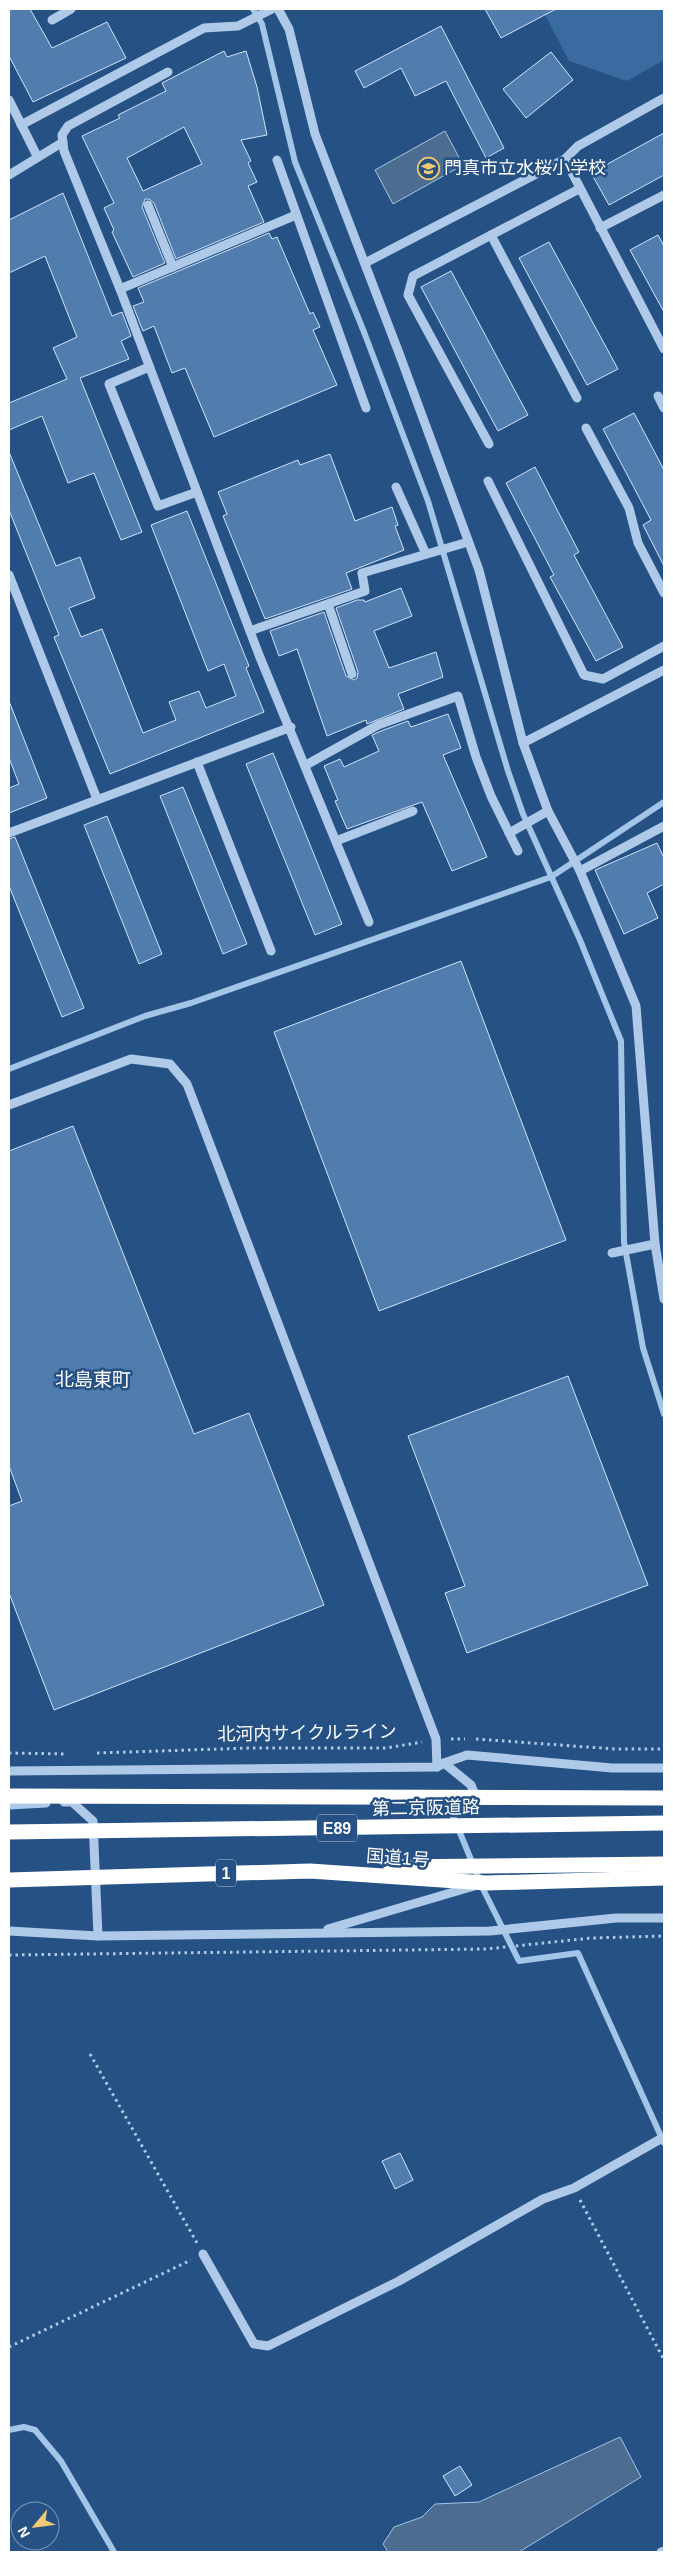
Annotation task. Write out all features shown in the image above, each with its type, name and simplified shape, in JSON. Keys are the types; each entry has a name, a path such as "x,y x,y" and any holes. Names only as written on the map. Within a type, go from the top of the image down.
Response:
{"highway":[{"path":"9,1796 664,1798"},
{"name":"第二京阪道路","path":"9,1832 664,1823"},
{"path":"9,1871 664,1864"},
{"name":"国道1号","path":"9,1880 310,1871 486,1883 664,1878"}],"street":[{"path":"52,20 71,9"},
{"path":"21,124 204,28 238,26 272,9"},
{"path":"278,9 289,29 315,134 365,263 478,570 523,743 548,811 580,871 636,1006 655,1244 664,1299"},
{"path":"168,72 68,126 62,135 64,152 120,289 250,631 291,727 369,922"},
{"path":"365,263 565,158 578,146 664,98"},
{"path":"9,100 37,156"},
{"path":"9,175 37,156 63,142"},
{"path":"565,158 579,189 664,349"},
{"path":"277,160 366,408"},
{"path":"489,444 408,295 413,276 579,189"},
{"path":"600,228 664,195"},
{"path":"148,205 173,266"},
{"path":"120,289 296,215"},
{"path":"491,235 577,398"},
{"path":"149,366 109,384 158,506 197,492"},
{"path":"658,396 664,408"},
{"path":"586,428 629,508 638,543 664,592"},
{"path":"488,481 584,675 603,679 664,646"},
{"path":"396,487 426,554"},
{"path":"250,631 365,590 362,573 468,542"},
{"path":"9,575 97,799"},
{"path":"328,604 352,674"},
{"path":"523,743 664,670"},
{"path":"306,765 378,725 458,696 479,765 518,851"},
{"path":"9,833 291,727"},
{"path":"197,762 271,951"},
{"path":"336,841 413,811"},
{"path":"509,833 548,811"},
{"path":"580,871 664,826"},
{"path":"9,1105 131,1059 170,1064 187,1084 436,1739 440,1765 471,1785 476,1797"},
{"path":"612,1253 655,1244"},
{"path":"9,1771 440,1765 467,1755 612,1768 664,1768"},
{"path":"9,1805 72,1802 93,1821 98,1936"},
{"path":"318,1932 486,1883"},
{"path":"9,1931 98,1936 496,1931 616,1918 664,1918"},
{"path":"203,2254 254,2344 268,2346 399,2281 544,2199 574,2188 660,2139"}],"path":[{"name":"北河内サイクルライン","path":"88,1754 250,1748 386,1748 436,1739 491,1739 615,1749 664,1749"},
{"path":"9,1753 68,1754"},
{"path":"9,1955 503,1947 592,1938 664,1936"},
{"path":"9,2347 203,2254 90,2054"},
{"path":"574,2188 664,2360"}],"shaded area":[{"path":"542,9 664,9 664,60 627,81 569,61"},
{"path":"445,131 463,165 393,204 375,170"},
{"path":"620,2437 641,2477 519,2552 388,2552 383,2544 394,2527 422,2517 435,2504 479,2502"}],"building":[{"path":"9,9 30,9 52,48 107,22 126,58 33,102 9,56"},
{"path":"485,9 556,9 501,38"},
{"path":"441,26 504,148 486,158 446,81 415,96 401,68 364,88 355,71"},
{"path":"224,51 227,57 246,51 257,87 267,135 241,140 251,161 248,163 257,182 248,186 264,222 176,259 154,203 149,199 145,199 142,207 165,263 133,277 112,232 114,230 104,208 114,203 82,136 120,118 118,115 166,91 162,83","holes":["184,127 202,164 143,191 127,158"]},
{"path":"551,52 573,80 526,118 503,89"},
{"path":"664,133 664,175 609,205 591,173"},
{"path":"63,193 112,316 122,312 131,336 121,341 129,359 80,378 142,532 121,540 94,473 68,483 42,416 9,430 9,403 67,379 53,348 77,337 45,256 9,273 9,220"},
{"path":"269,233 272,239 277,237 310,314 313,312 320,327 313,330 337,385 214,437 185,368 172,373 154,326 143,331 133,306 144,302 138,288"},
{"path":"658,235 664,246 664,312 630,250"},
{"path":"549,242 618,369 587,385 519,258"},
{"path":"451,271 528,415 498,431 421,287"},
{"path":"634,413 664,470 664,566 643,525 651,520 603,429"},
{"path":"9,452 56,566 80,557 95,598 69,608 81,637 102,629 143,733 176,720 169,702 199,691 206,708 236,696 224,664 208,671 151,525 187,511 249,666 246,668 264,712 110,774 54,637 59,635 9,510"},
{"path":"330,454 355,521 392,507 398,525 395,526 404,550 346,573 352,589 265,619 223,516 227,514 218,492 298,460 300,465"},
{"path":"535,467 579,552 574,555 623,647 596,661 550,577 554,575 506,483"},
{"path":"401,588 412,616 374,631 389,668 436,652 443,677 398,694 404,709 367,724 366,720 327,736 297,649 279,656 270,631 324,612 346,676 354,680 357,678 358,672 336,608 357,600 364,600 365,602"},
{"path":"9,701 47,798 9,813 9,788 19,784 9,758"},
{"path":"448,714 461,748 443,755 487,857 452,871 422,802 347,829 335,801 338,800 324,766 340,759 344,767 379,751 372,735 381,731 408,721 411,727"},
{"path":"273,753 342,924 315,935 246,764"},
{"path":"183,787 247,944 223,954 160,796"},
{"path":"107,816 162,954 139,964 84,825"},
{"path":"15,837 84,1008 62,1017 9,886 9,839"},
{"path":"657,843 664,858 664,884 647,893 658,918 624,934 595,870"},
{"path":"461,961 566,1240 379,1311 274,1032"},
{"path":"73,1126 194,1434 249,1413 324,1605 54,1710 9,1593 9,1506 22,1501 9,1466 9,1151"},
{"path":"568,1376 648,1585 467,1653 445,1593 465,1586 408,1436"},
{"path":"400,2153 413,2180 395,2189 382,2161"},
{"path":"460,2466 472,2485 455,2496 443,2476"}],"waterway":[{"path":"253,9 262,24 295,162 364,332 428,501 508,771 523,814 580,940 621,1041 624,1242 643,1348 664,1414"},
{"path":"9,1069 145,1016 191,1003 551,877 664,802"},
{"path":"446,1799 484,1891 519,1961 578,1953 664,2143"},
{"path":"9,2430 24,2427 35,2430 61,2461 114,2552"}],"place":[{"name":"門真市立水桜小学校","path":"428,168"}],"district":[{"name":"北島東町","path":"93,1379"}]}
